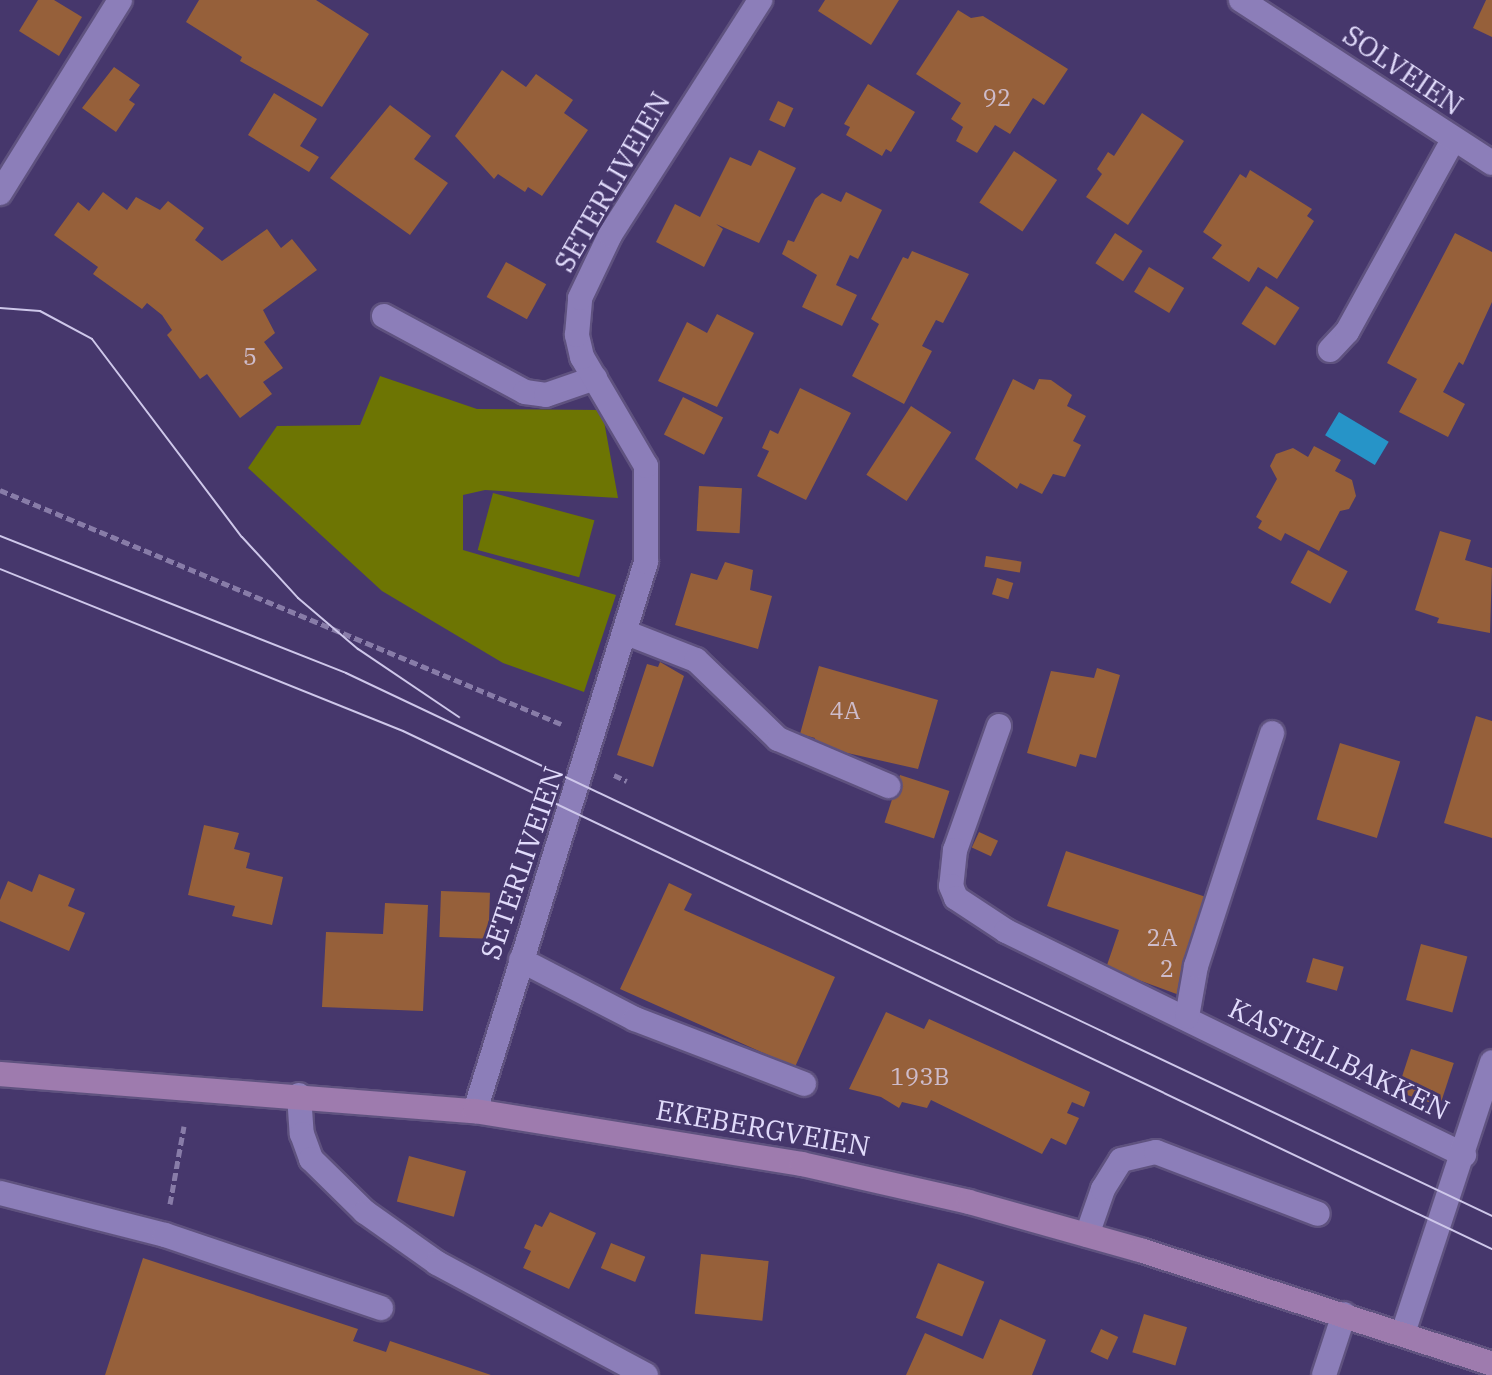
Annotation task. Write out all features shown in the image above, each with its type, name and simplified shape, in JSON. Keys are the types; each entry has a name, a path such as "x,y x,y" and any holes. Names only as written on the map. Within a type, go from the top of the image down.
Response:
{"main road":[{"name":"EKEBERGVEIEN","path":"0,1074 475,1111 802,1164 1087,1235 1344,1314 1492,1364"}],"street":[{"path":"0,193 120,0"},
{"name":"SETERLIVEIEN","path":"475,1111 594,740 646,562 646,466 595,378 577,335 580,298 596,257 760,0"},
{"name":"SOLVEIEN","path":"1241,0 1492,163"},
{"path":"1330,350 1347,332 1453,140"},
{"path":"384,316 525,392 546,395 595,378"},
{"path":"627,633 696,660 778,739 888,786"},
{"name":"KASTELLBAKKEN","path":"999,726 955,850 951,886 956,898 1006,931 1464,1155"},
{"name":"KASTELLBAKKEN","path":"1187,1017 1196,966 1272,733"},
{"path":"521,960 635,1019 804,1084"},
{"name":"KASTELLBAKKEN","path":"1403,1333 1464,1155 1492,1062"},
{"path":"299,1095 302,1134 311,1159 365,1212 437,1263 646,1375"},
{"path":"1087,1235 1103,1189 1121,1160 1156,1152 1318,1214"},
{"path":"0,1193 165,1235 381,1308"},
{"path":"1324,1375 1344,1314"}],"path":[{"path":"0,490 594,740"},
{"path":"165,1235 184,1126"}],"green space":[{"path":"380,376 477,409 602,410 618,498 485,490 463,495 463,550 616,595 584,692 503,663 382,591 248,468 277,426 360,425"},
{"path":"493,493 594,520 579,577 478,550"}],"water":[{"path":"1339,412 1389,442 1375,465 1325,435"}],"building":[{"path":"38,0 54,0 82,17 59,56 19,31"},
{"path":"199,0 316,0 369,34 322,107 240,61 242,57 186,22"},
{"path":"825,0 899,0 871,45 818,11"},
{"path":"1486,0 1492,0 1492,37 1473,28"},
{"path":"958,10 971,18 983,16 1068,69 1044,105 1033,98 1010,134 995,125 977,153 956,141 963,127 951,119 961,103 916,74"},
{"path":"114,67 140,85 129,100 135,104 116,132 82,108"},
{"path":"502,70 526,87 536,74 573,100 564,113 588,130 542,196 528,187 525,192 498,174 494,179 455,136"},
{"path":"868,84 915,112 891,152 886,149 882,156 846,135 850,127 844,124"},
{"path":"274,93 317,119 300,146 319,157 309,172 248,135"},
{"path":"778,101 793,108 785,127 769,120"},
{"path":"390,105 431,136 414,159 448,183 410,235 330,178"},
{"path":"1142,113 1184,141 1128,225 1086,197 1102,174 1097,169 1108,152 1114,156"},
{"path":"759,150 796,168 759,243 716,224 723,229 704,267 656,242 675,204 700,217 730,157 751,166"},
{"path":"1014,151 1057,180 1022,231 979,202"},
{"path":"1250,170 1312,209 1307,216 1314,221 1277,279 1258,267 1249,282 1212,258 1222,245 1203,232 1240,174 1246,178"},
{"path":"103,192 127,210 136,197 160,210 168,201 204,228 195,240 222,261 267,229 281,248 292,239 317,270 263,310 275,333 264,342 283,368 263,382 272,394 240,418 207,374 200,379 167,335 172,330 162,315 147,303 142,309 93,274 98,267 54,235 78,202 89,211"},
{"path":"846,192 882,210 858,259 850,255 836,285 857,295 842,326 802,307 817,275 782,254 788,240 794,242 815,199 822,193 841,202"},
{"path":"1115,233 1143,251 1123,281 1095,263"},
{"path":"1455,233 1492,252 1492,302 1463,365 1459,362 1443,392 1465,404 1448,437 1399,412 1417,379 1387,363"},
{"path":"912,251 969,274 943,323 936,320 922,346 932,351 904,404 852,376 879,324 871,319 903,257 908,259"},
{"path":"506,262 546,284 527,319 487,297"},
{"path":"1149,267 1184,288 1169,313 1134,292"},
{"path":"1266,286 1300,308 1275,346 1241,324"},
{"path":"717,314 754,333 717,407 658,381 687,322 707,333"},
{"path":"1013,379 1034,390 1039,379 1051,380 1072,395 1067,406 1086,416 1073,441 1081,445 1065,477 1053,474 1042,494 1020,483 1017,489 975,459"},
{"path":"800,388 851,413 806,500 757,476 769,451 762,448 770,430 778,434"},
{"path":"683,397 723,417 704,455 664,434"},
{"path":"911,406 951,432 907,501 866,475"},
{"path":"1314,446 1341,460 1335,471 1352,480 1356,496 1349,509 1340,511 1319,551 1285,533 1281,541 1258,528 1262,521 1256,517 1277,479 1270,466 1276,454 1293,448 1308,457"},
{"path":"699,486 742,488 740,533 697,531"},
{"path":"1440,531 1471,540 1465,560 1492,568 1490,633 1437,623 1439,618 1415,610"},
{"path":"1308,550 1348,571 1330,604 1291,583"},
{"path":"986,556 1022,562 1020,572 984,567"},
{"path":"725,562 753,570 750,590 772,596 758,649 675,625 691,573 717,580"},
{"path":"997,578 1013,583 1008,599 992,594"},
{"path":"660,662 684,676 653,767 617,755 647,664 658,667"},
{"path":"819,666 938,700 918,769 812,745 815,738 800,734"},
{"path":"1097,668 1120,675 1096,758 1080,754 1076,767 1027,753 1051,671 1094,678"},
{"path":"1476,716 1492,721 1492,838 1444,823"},
{"path":"1340,743 1400,761 1377,838 1317,820"},
{"path":"900,775 949,791 934,839 885,823"},
{"path":"204,825 239,833 234,849 250,853 246,868 283,877 272,925 232,916 235,906 188,895"},
{"path":"979,832 998,841 991,856 972,847"},
{"path":"1066,851 1206,897 1189,949 1196,951 1182,996 1106,968 1119,930 1047,906"},
{"path":"39,874 75,889 68,906 85,913 69,951 0,921 0,900 8,881 32,892"},
{"path":"669,883 692,894 684,910 835,977 795,1067 620,989"},
{"path":"441,891 490,893 488,939 439,937"},
{"path":"385,903 428,905 423,1011 322,1007 326,932 383,934"},
{"path":"1421,944 1467,956 1452,1012 1406,1000"},
{"path":"1313,958 1344,967 1337,991 1306,982"},
{"path":"886,1012 924,1029 929,1019 1090,1092 1084,1107 1072,1102 1067,1113 1079,1118 1066,1145 1051,1138 1042,1154 931,1100 927,1108 902,1102 899,1108 881,1097 849,1089"},
{"path":"1411,1049 1454,1063 1440,1106 1397,1092"},
{"path":"409,1156 466,1171 454,1217 397,1201"},
{"path":"550,1212 596,1233 569,1289 523,1268 531,1251 524,1248 535,1224 542,1227"},
{"path":"611,1243 645,1257 635,1282 601,1268"},
{"path":"701,1254 769,1261 762,1321 695,1314"},
{"path":"143,1258 358,1329 353,1341 386,1352 390,1341 491,1375 105,1375"},
{"path":"938,1263 984,1282 962,1336 916,1318"},
{"path":"1144,1314 1187,1327 1175,1365 1132,1352"},
{"path":"1000,1319 1046,1340 1032,1375 906,1375 925,1333 983,1359"},
{"path":"1101,1329 1118,1337 1108,1360 1090,1352"}],"tram line":[{"path":"0,308 40,311 92,339 242,537 298,598 358,649 459,717"},
{"path":"0,536 346,673 1492,1216"},
{"path":"0,569 403,731 1492,1249"}]}
